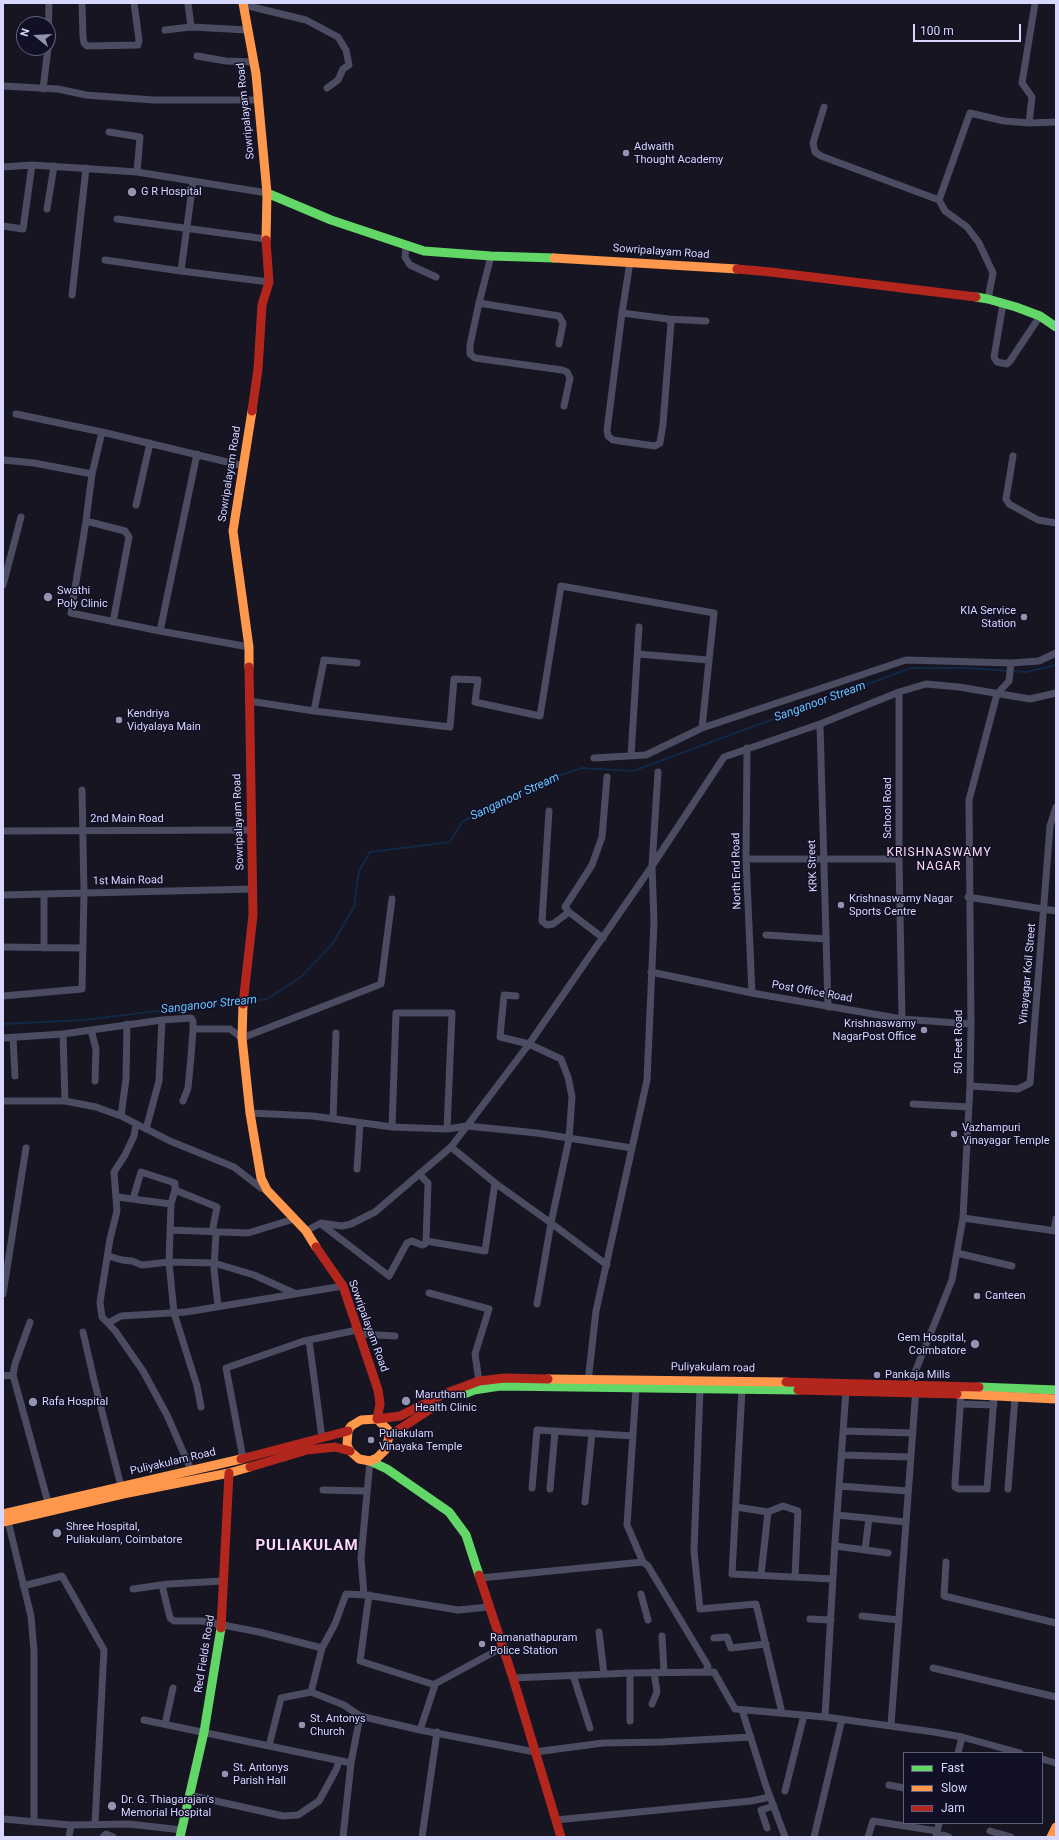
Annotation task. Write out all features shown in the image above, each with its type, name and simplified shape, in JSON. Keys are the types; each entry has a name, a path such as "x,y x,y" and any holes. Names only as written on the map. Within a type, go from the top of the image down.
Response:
{"street":[{"path":"49,3 49,16"},
{"path":"82,3 83,37 84,43 87,46 138,45 140,40 134,3"},
{"path":"188,3 191,27"},
{"path":"1028,123 1032,97 1022,83 1035,3"},
{"path":"244,4 306,20 338,36 346,50 349,65 343,69 338,80 327,88"},
{"name":"Sowripalayam Road","path":"244,4 258,100 267,193 266,239 269,282 262,305 258,369 233,531 249,647 253,915 244,992 242,1038 250,1113 257,1162 261,1178 267,1190 306,1231 342,1286 378,1390 380,1404 377,1419"},
{"path":"165,30 191,27 247,30"},
{"path":"43,89 47,56"},
{"path":"197,56 226,61 253,62"},
{"path":"3,86 58,89 86,95 154,100 258,100"},
{"path":"824,107 813,143 815,152 821,156 939,200 945,211 967,227 979,243 993,274 988,299"},
{"path":"939,200 970,113 1004,121 1028,123 1056,122"},
{"path":"109,132 140,137 137,172"},
{"path":"3,167 32,165 137,172 267,193"},
{"path":"3,226 23,229 32,165"},
{"path":"47,208 54,166"},
{"path":"72,295 86,168"},
{"path":"181,271 193,182"},
{"name":"Sowripalayam Road","path":"267,193 331,220 424,251 491,256 569,258 771,272 988,299 1040,316 1056,327"},
{"path":"117,220 266,239"},
{"path":"406,245 405,257 410,265 436,277"},
{"path":"491,256 479,303 470,345 470,354 475,358 562,370 567,372 570,378 564,406"},
{"path":"105,260 269,282"},
{"path":"630,262 607,430 608,436 613,440 655,446 660,443 672,332 671,323 668,319"},
{"path":"479,303 559,316 563,323 559,344"},
{"path":"1003,304 994,357 997,362 1007,364 1010,361 1040,316"},
{"path":"622,313 668,319 706,321"},
{"path":"16,414 102,432 244,466"},
{"path":"102,432 92,474 71,613 249,647"},
{"path":"136,505 150,444"},
{"path":"160,631 198,454"},
{"path":"1013,456 1006,499 1009,504 1038,520 1056,523"},
{"path":"3,460 34,463 92,474"},
{"path":"3,585 21,517"},
{"path":"86,521 124,531 129,537 113,622"},
{"path":"249,701 314,711 450,727 454,679 478,680 475,702 540,716 561,586 714,613 702,728"},
{"path":"632,756 639,627"},
{"path":"594,758 646,755 702,728 906,660 1011,664 1039,661 1056,653"},
{"path":"638,654 708,660"},
{"path":"314,711 324,660 356,663"},
{"path":"997,694 1009,682 1011,664"},
{"path":"306,1231 321,1224 342,1226 359,1222 375,1212 451,1147 529,1044 652,866 724,757 820,724 899,692 926,684 959,687 1030,699 1056,693"},
{"name":"School Road","path":"899,692 899,859 902,1019"},
{"name":"50 Feet Road","path":"891,1725 911,1457 912,1388 952,1280 963,1218 970,1086 971,1024 968,897 969,800 997,694"},
{"name":"KRK Street","path":"820,724 828,1006"},
{"name":"North End Road","path":"747,748 746,859 752,993"},
{"path":"588,1383 596,1311 647,1080 654,922 652,866 658,772"},
{"path":"603,938 569,912 565,907 592,865 602,837 607,777"},
{"path":"3,996 82,989 84,893 82,790"},
{"name":"Vinayagar Koil Street","path":"970,1086 1018,1089 1030,1082 1045,909 1056,806"},
{"path":"549,811 542,921 547,925 553,924 569,912"},
{"name":"2nd Main Road","path":"3,831 251,830"},
{"path":"746,859 899,859"},
{"name":"1st Main Road","path":"3,895 253,889"},
{"path":"44,894 44,948"},
{"path":"968,897 1056,911"},
{"path":"193,1028 230,1029 242,1038 381,984 392,899"},
{"path":"766,935 826,939"},
{"path":"3,947 83,948"},
{"name":"Post Office Road","path":"651,972 752,993 902,1019 971,1024"},
{"path":"516,996 504,995 500,1037 529,1044 561,1059 568,1077 572,1097 569,1139 551,1223 537,1304"},
{"path":"392,1127 396,1013 452,1013 447,1129"},
{"path":"3,1038 63,1034 127,1024 191,1018 193,1021 193,1028 189,1078 183,1102"},
{"path":"146,1129 159,1082 162,1020"},
{"path":"121,1116 126,1079 127,1024"},
{"path":"92,1030 96,1049 95,1081"},
{"path":"333,1119 336,1033"},
{"path":"63,1034 65,1101"},
{"path":"12,1037 15,1076"},
{"path":"3,1101 65,1101 96,1107 121,1116 170,1141 234,1167 261,1188 267,1190"},
{"path":"913,1104 969,1107"},
{"path":"250,1113 313,1116 392,1127 447,1129 467,1126 537,1134 632,1148"},
{"path":"357,1169 360,1123"},
{"path":"136,1124 134,1136 125,1155 114,1172 117,1211 100,1302 102,1317 116,1332 143,1371 167,1415 191,1470"},
{"path":"451,1147 494,1183 607,1265"},
{"path":"3,1294 5,1268 26,1148"},
{"path":"133,1199 141,1172 175,1183 175,1190 171,1204 169,1262 174,1313 197,1386 201,1407"},
{"path":"321,1224 389,1276 407,1243 412,1241 422,1245 425,1244 426,1241 428,1183 419,1174"},
{"path":"426,1241 485,1252 494,1183"},
{"path":"175,1190 218,1207 214,1232 214,1263 218,1306"},
{"path":"117,1197 171,1204"},
{"path":"963,1218 1055,1231 1056,1218"},
{"path":"170,1230 248,1233 294,1219"},
{"path":"3,1237 11,1238"},
{"path":"957,1253 1012,1266"},
{"path":"108,1256 122,1260 132,1260 142,1265 169,1262 214,1263 254,1274 294,1293"},
{"path":"108,1323 121,1316 174,1313 342,1286"},
{"path":"429,1293 489,1309 475,1354 479,1381"},
{"path":"30,1322 15,1364 14,1375 50,1507"},
{"path":"84,1332 89,1361 122,1490"},
{"path":"244,1458 226,1368 310,1340 358,1332 395,1336"},
{"path":"310,1340 322,1438"},
{"path":"3,1376 14,1375"},
{"name":"Puliyakulam road","path":"348,1431 351,1426 361,1420 400,1416 444,1394 479,1381 505,1378 588,1383 636,1388 846,1391 912,1388 961,1399 994,1400 1015,1397 1056,1398"},
{"name":"Puliyakulam road","path":"389,1436 423,1413 450,1399 474,1390 500,1386 588,1383 1056,1390"},
{"path":"636,1388 627,1525 643,1562 648,1566 708,1666 706,1672"},
{"path":"700,1389 694,1551 700,1609 756,1604 782,1713"},
{"path":"742,1389 732,1574 833,1579"},
{"path":"825,1717 846,1391"},
{"path":"1008,1489 1015,1397"},
{"path":"961,1399 955,1484 955,1487 958,1489 987,1489 994,1400"},
{"path":"370,1460 382,1454 386,1449 389,1436 385,1426 377,1419"},
{"path":"532,1488 537,1430 633,1436"},
{"path":"348,1431 347,1445 350,1451 359,1459 370,1460 387,1469 449,1512 466,1535 513,1678 561,1837"},
{"name":"Puliyakulam Road","path":"5,1517 122,1490 191,1470 348,1431"},
{"path":"550,1489 555,1431"},
{"path":"843,1431 912,1433"},
{"path":"586,1502 592,1433"},
{"name":"Puliyakulam Road","path":"122,1490 228,1472 307,1450 335,1447 350,1451"},
{"path":"841,1456 911,1457"},
{"path":"370,1460 361,1558 366,1595 360,1661 433,1685 503,1647"},
{"name":"Red Fields Road","path":"181,1833 204,1732 222,1625 228,1472"},
{"path":"839,1486 908,1491"},
{"path":"323,1490 366,1491"},
{"path":"736,1507 768,1512 783,1506 798,1511 795,1577"},
{"path":"761,1575 768,1512"},
{"path":"837,1515 906,1522"},
{"path":"5,1517 31,1616 34,1651 34,1822"},
{"path":"865,1550 869,1518"},
{"path":"835,1546 888,1553"},
{"path":"480,1578 643,1562"},
{"path":"946,1562 944,1596 1056,1623"},
{"path":"23,1586 62,1576 104,1650 95,1824"},
{"path":"133,1589 162,1585 223,1581"},
{"path":"162,1585 170,1618 174,1621 202,1621 322,1648"},
{"path":"311,1692 322,1648 335,1624 346,1594 366,1595 458,1610 490,1607"},
{"path":"641,1594 648,1620"},
{"path":"862,1616 899,1620"},
{"path":"810,1620 831,1620"},
{"path":"599,1632 604,1674"},
{"path":"662,1636 664,1672"},
{"path":"714,1638 727,1637 731,1648 766,1644"},
{"path":"933,1668 1056,1697"},
{"path":"513,1678 654,1672 714,1672 735,1709 825,1717 891,1725 962,1737 1016,1752"},
{"path":"652,1704 658,1692 654,1672"},
{"path":"630,1673 630,1721"},
{"path":"573,1675 590,1728"},
{"path":"420,1730 435,1685 433,1685"},
{"path":"165,1724 172,1688"},
{"path":"269,1746 281,1698 311,1692 344,1705 360,1716 420,1730 437,1732 535,1752 603,1743 662,1742 751,1737"},
{"path":"742,1710 770,1797 786,1837"},
{"path":"785,1791 804,1715"},
{"path":"343,1837 351,1763 360,1716"},
{"path":"814,1837 842,1719"},
{"path":"144,1720 351,1763"},
{"path":"422,1837 437,1732"},
{"path":"958,1752 962,1737"},
{"path":"1043,1759 1056,1763"},
{"path":"190,1795 283,1816 298,1815 319,1801 336,1770 339,1761"},
{"path":"889,1785 903,1788"},
{"path":"556,1820 750,1801 770,1797"},
{"path":"767,1828 761,1810 774,1806"},
{"path":"3,1819 71,1826 129,1824 181,1833"},
{"path":"868,1837 873,1822 941,1835 940,1824"},
{"path":"69,1837 71,1826"},
{"path":"1051,1837 1056,1827"},
{"path":"990,1831 1011,1837"},
{"path":"103,1837 106,1834 113,1837"}],"waterway":[{"name":"Sanganoor Stream","path":"247,1001 267,999 301,977 333,943 354,907 359,871 370,852 450,842 462,822 548,779 582,768 633,771 911,668 969,668 1026,672 1056,665"},
{"name":"Sanganoor Stream","path":"3,1024 83,1020 241,1001"}],"traffic: fast":[{"path":"267,193 331,220 424,251 491,256 554,258"},
{"path":"976,297 1016,307 1040,316 1056,327"},
{"path":"464,1394 474,1390 500,1386 798,1390"},
{"path":"979,1387 1056,1390"},
{"path":"370,1461 387,1469 449,1512 466,1535 479,1575"},
{"path":"180,1837 204,1732 221,1628"}],"traffic: slow":[{"path":"243,3 256,74 267,193 266,240"},
{"path":"554,258 737,269"},
{"path":"249,667 249,647 233,531 252,411"},
{"path":"243,1004 242,1038 250,1113 261,1178 267,1190 306,1231 316,1247"},
{"path":"548,1379 786,1382"},
{"path":"957,1394 1056,1399"},
{"path":"377,1419 388,1430 389,1436 386,1449 377,1458 370,1461 359,1459 350,1451 347,1445 348,1431 351,1426 361,1420 377,1419"},
{"path":"3,1514 241,1459"},
{"path":"3,1522 123,1494 229,1473 250,1467"},
{"path":"1051,1837 1056,1827"}],"traffic: jam":[{"path":"252,411 258,369 262,305 269,282 266,240"},
{"path":"737,269 976,297"},
{"path":"243,1004 253,915 249,667"},
{"path":"316,1247 343,1286 378,1390 380,1404 377,1419"},
{"path":"377,1419 400,1416 444,1394 479,1381 505,1378 548,1379"},
{"path":"786,1382 979,1387"},
{"path":"798,1390 957,1394"},
{"path":"389,1436 432,1408"},
{"path":"241,1459 348,1431"},
{"path":"250,1467 307,1450 335,1447 350,1451"},
{"path":"221,1628 229,1473"},
{"path":"479,1575 513,1678 561,1837"}],"place":[{"name":"Adwaith Thought Academy","path":"626,153"},
{"name":"G R Hospital","path":"132,192"},
{"name":"Swathi Poly Clinic","path":"48,597"},
{"name":"KIA Service Station","path":"1024,617"},
{"name":"Kendriya Vidyalaya Main","path":"119,720"},
{"name":"Krishnaswamy Nagar Sports Centre","path":"841,905"},
{"name":"Krishnaswamy NagarPost Office","path":"924,1030"},
{"name":"Vazhampuri Vinayagar Temple","path":"954,1134"},
{"name":"Canteen","path":"977,1296"},
{"name":"Gem Hospital, Coimbatore","path":"975,1344"},
{"name":"Pankaja Mills","path":"877,1375"},
{"name":"Marutham Health Clinic","path":"406,1401"},
{"name":"Rafa Hospital","path":"33,1402"},
{"name":"Puliakulam Vinayaka Temple","path":"371,1440"},
{"name":"Shree Hospital, Puliakulam, Coimbatore","path":"57,1533"},
{"name":"Ramanathapuram Police Station","path":"482,1644"},
{"name":"St. Antonys Church","path":"302,1725"},
{"name":"St. Antonys Parish Hall","path":"225,1774"},
{"name":"Dr. G. Thiagarajan's Memorial Hospital","path":"112,1806"}],"district":[{"name":"KRISHNASWAMY NAGAR","path":"939,860"},
{"name":"PULIAKULAM","path":"307,1546"}]}
